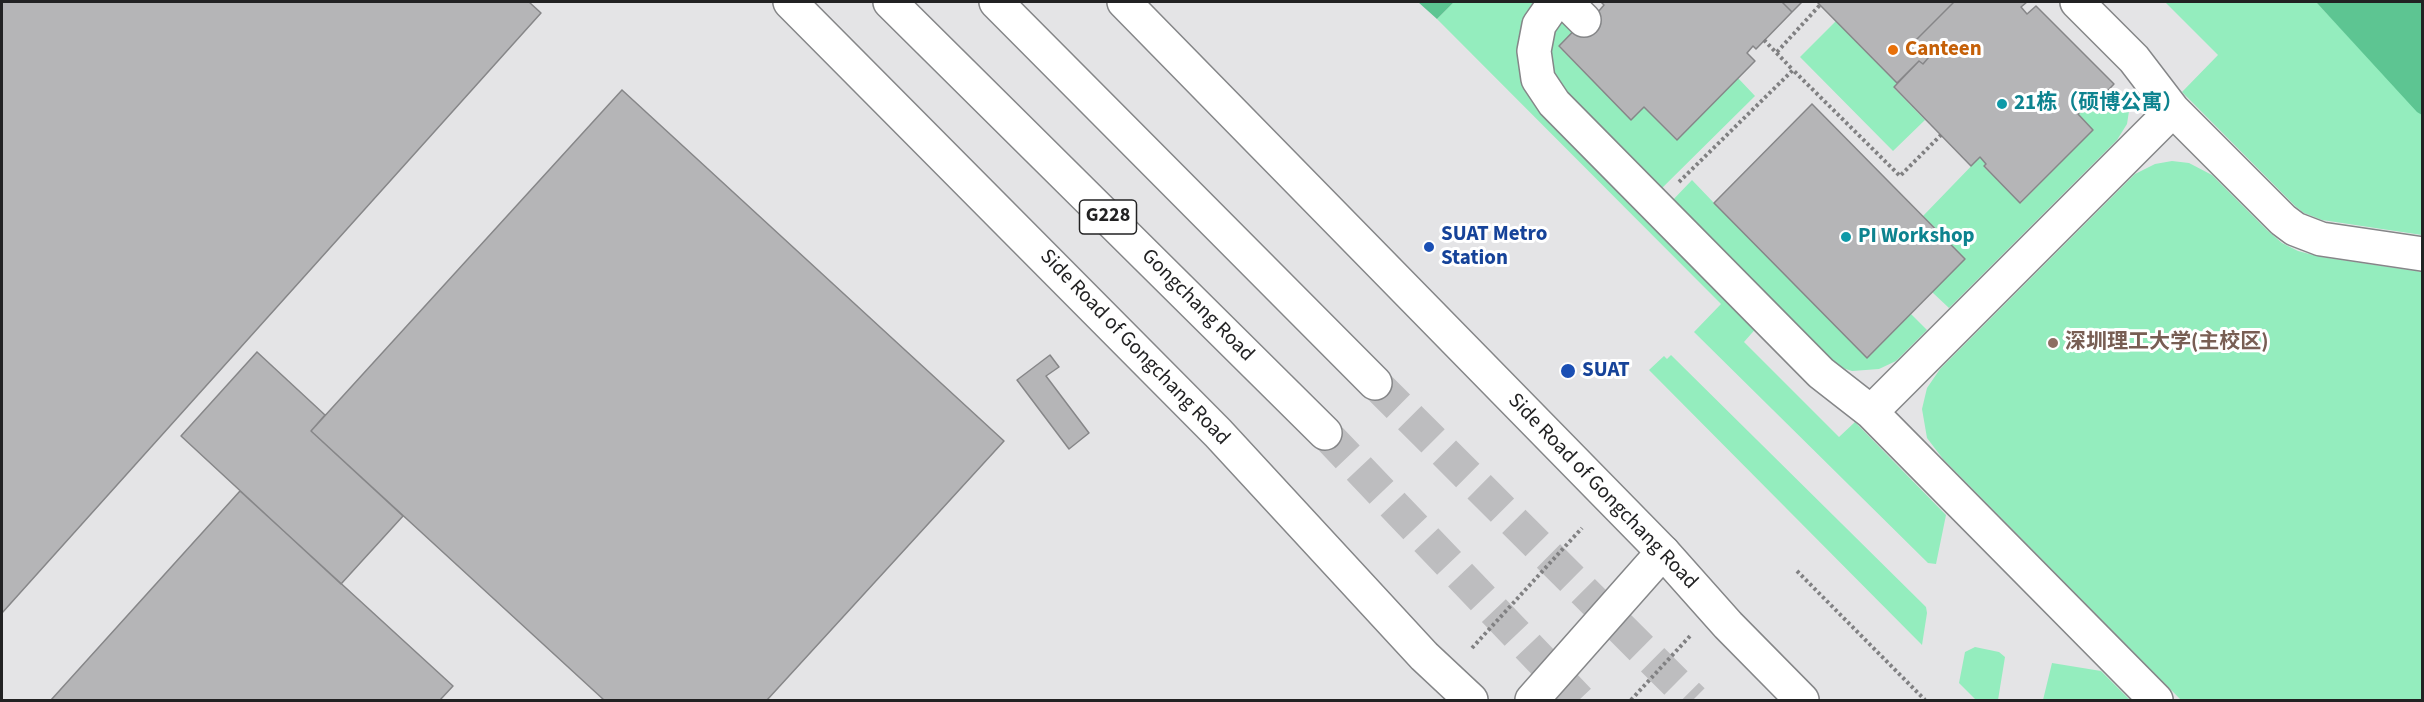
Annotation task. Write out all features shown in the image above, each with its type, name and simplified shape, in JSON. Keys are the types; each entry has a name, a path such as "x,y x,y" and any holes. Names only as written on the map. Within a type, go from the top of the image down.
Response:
{"main road":[{"name":"Side Road of Gongchang Road","path":"790,2 1218,433 1425,656 1471,700"},
{"name":"Gongchang Road","path":"890,2 1325,433"},
{"path":"996,2 1375,383"},
{"name":"Side Road of Gongchang Road","path":"1124,2 1663,552 1728,625 1802,700"},
{"path":"1555,2 1544,15 1536,36 1535,64 1544,90 1554,103 1821,373 1871,412 2156,700"},
{"path":"2077,2 2134,59 2174,110 2283,220 2295,229 2321,239 2422,254"},
{"path":"1871,412 2174,110"},
{"path":"1532,700 1663,552"}],"path":[{"path":"1777,52 1820,5"},
{"path":"1764,40 1900,176 1941,135"},
{"path":"1656,206 1793,70"},
{"path":"1472,648 1582,528"},
{"path":"1797,571 1925,700"},
{"path":"1631,700 1690,636"}],"green space":[{"path":"1418,2 1454,2 1437,19"},
{"path":"1454,2 1541,2 1524,47 1759,325 1744,342 1839,437 1855,422 1946,515 1936,564 1928,563 1694,332 1721,304 1437,19"},
{"path":"2165,2 2316,2 2422,115 2422,235 2322,220 2304,213 2295,206 2182,92 2218,55"},
{"path":"2316,2 2422,2 2422,115 2417,112"},
{"path":"1561,20 1577,28 1559,47 1631,119 1644,107 1676,140 1738,78 1755,96 1657,193 1547,72 1552,25"},
{"path":"1836,21 1897,83 1894,88 1925,120 1893,151 1800,57"},
{"path":"2111,96 2123,99 2129,111 2127,124 2117,140 1949,308 1932,292 1965,259 1923,216 1980,157 1986,164 1984,167 2021,203 2093,130 2078,114 2098,100"},
{"path":"2172,161 2189,163 2212,175 2267,230 2282,243 2298,251 2321,257 2422,272 2422,700 2181,700 1943,459 1927,438 1922,409 1927,388 1940,369 2135,174 2155,164"},
{"path":"1692,180 1714,203 1911,314 1927,330 1896,361 1879,369 1852,371 1830,364 1669,204"},
{"path":"1671,355 1926,607 1922,645 1649,370 1664,356 1667,359"},
{"path":"1975,647 1999,652 2005,657 1998,700 1976,700 1959,683 1965,652"},
{"path":"2052,663 2101,671 2130,700 2043,700"}],"building":[{"path":"2,2 529,2 541,13 2,613"},
{"path":"1601,2 1782,2 1792,12 1756,49 1753,46 1747,53 1755,61 1677,140 1644,107 1631,120 1559,46 1595,9 1598,12 1604,5"},
{"path":"1782,2 1802,2 1792,12"},
{"name":"Canteen","path":"1817,2 1954,2 1914,42 1929,57 1923,64 1919,61 1897,83"},
{"name":"21栋（硕博公寓）","path":"1954,2 2027,2 2021,7 2027,14 2036,6 2114,84 2088,111 2084,108 2078,114 2093,130 2020,203 1984,166 1986,164 1980,157 1971,166 1894,87 1919,61 1923,64 1929,57 1914,42"},
{"path":"622,90 1004,441 767,700 604,700 311,431"},
{"name":"PI Workshop","path":"1812,104 1965,259 1867,358 1714,203"},
{"path":"257,352 325,415 311,431 403,516 341,584 181,436"},
{"path":"1050,355 1059,367 1046,376 1089,433 1069,449 1017,380"},
{"path":"240,491 453,686 440,700 51,700"}],"tunnel":[{"path":"1375,383 1693,700"},
{"path":"1325,433 1579,700"}],"place":[{"name":"Canteen","path":"1893,50"},
{"name":"21栋（硕博公寓）","path":"2002,104"},
{"name":"PI Workshop","path":"1846,237"},
{"name":"SUAT Metro Station","path":"1429,247"},
{"name":"深圳理工大学(主校区)","path":"2053,343"},
{"name":"SUAT","path":"1568,371"}]}
